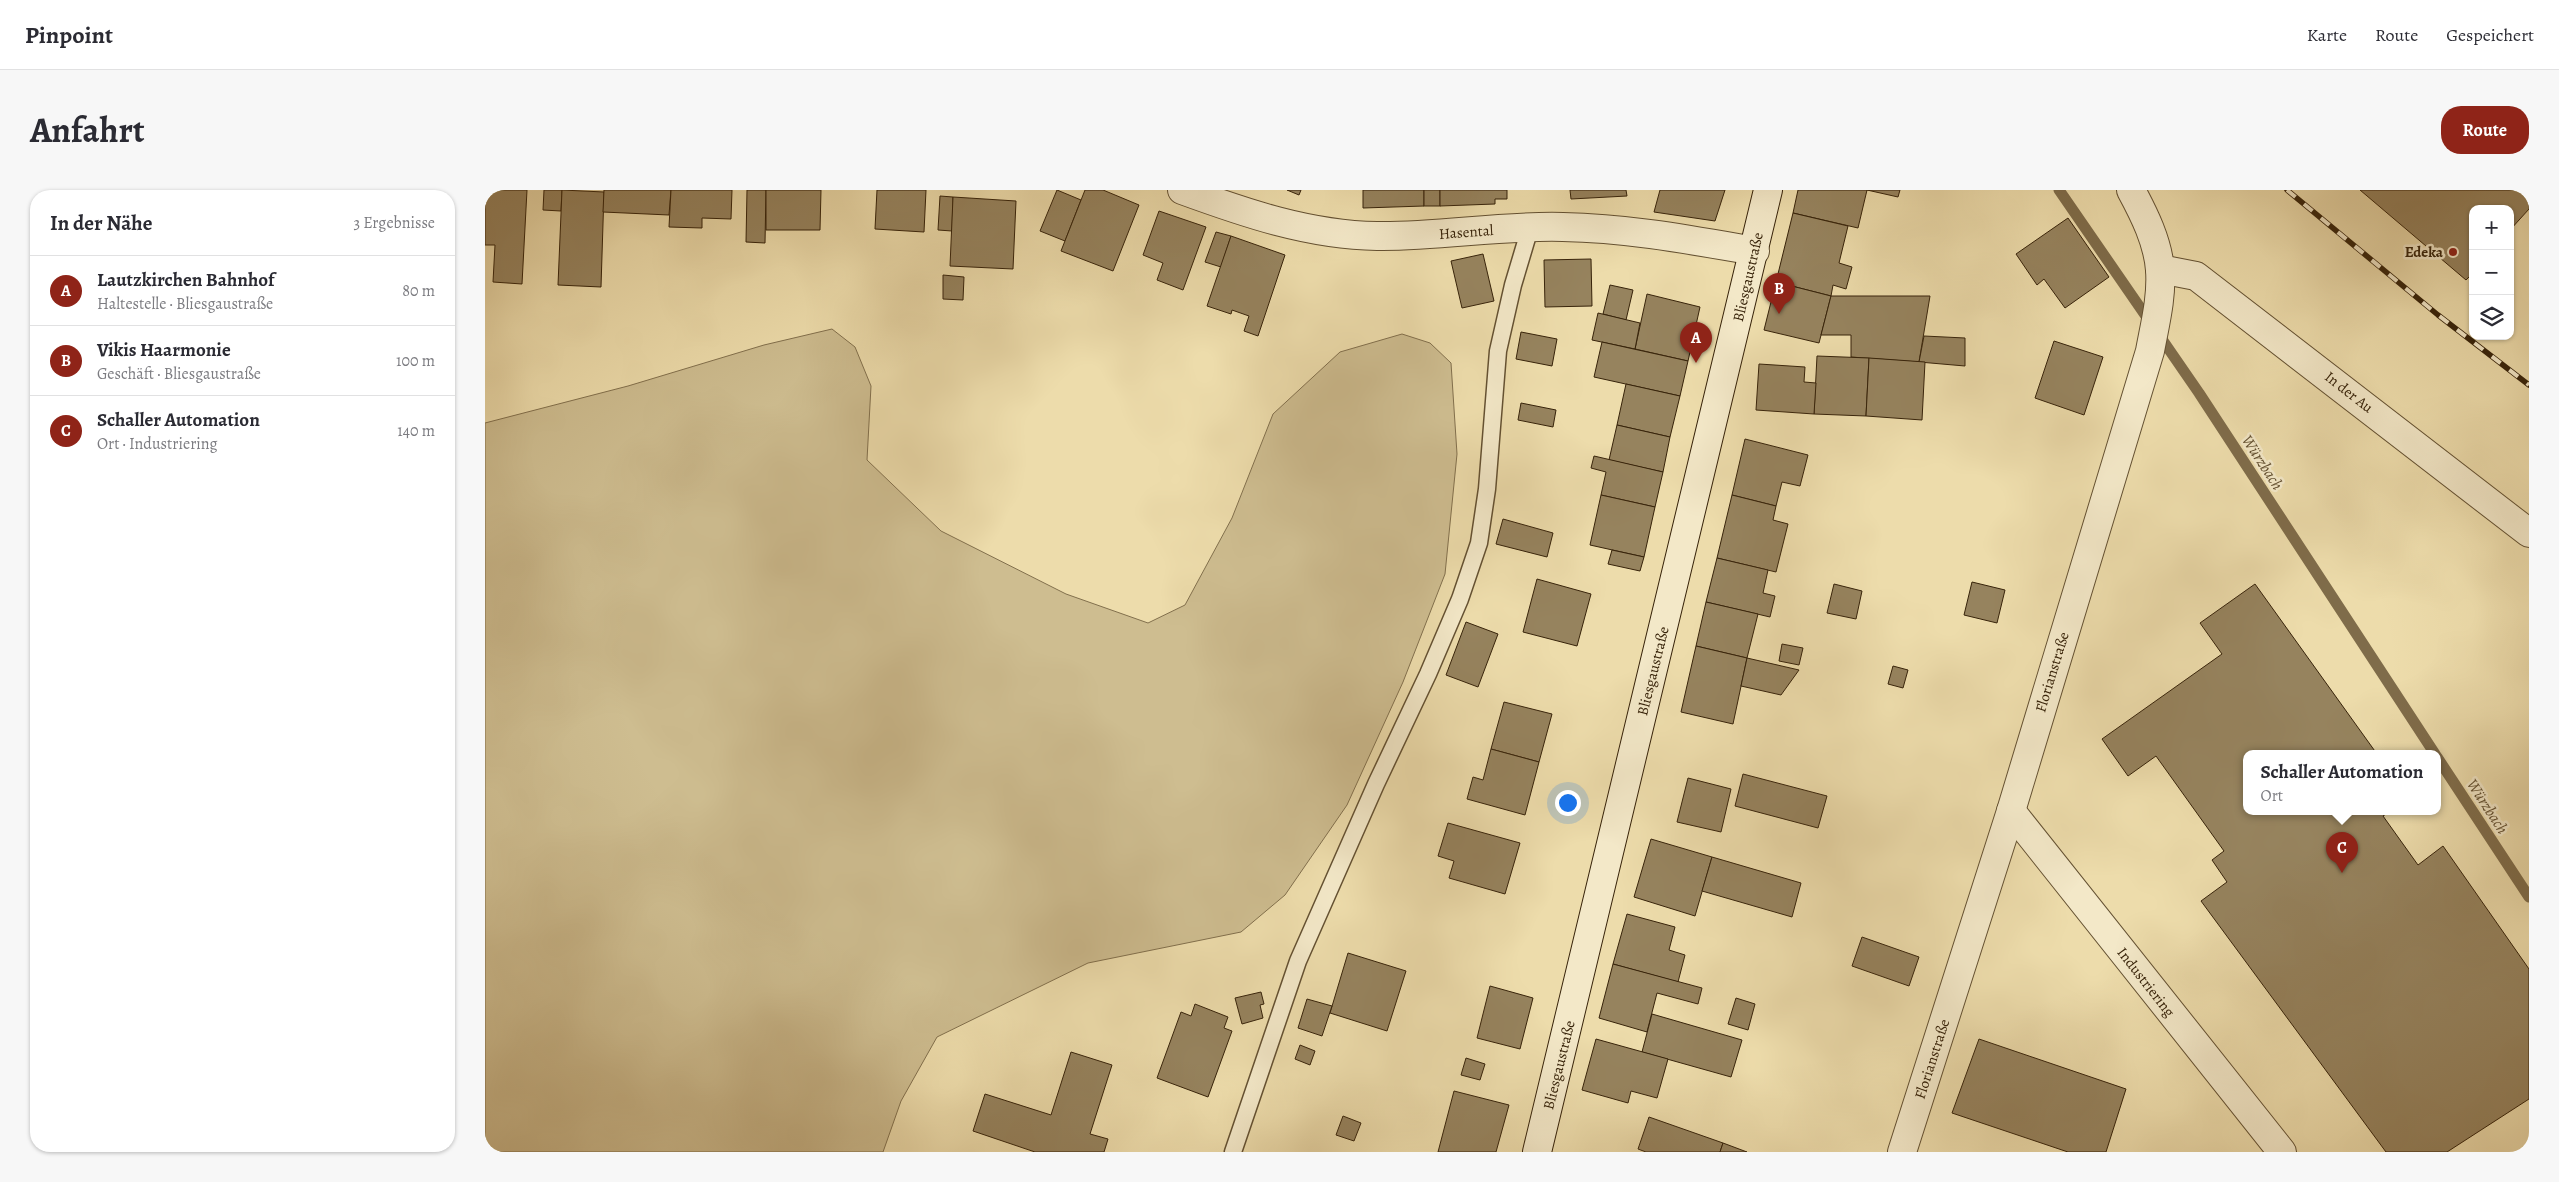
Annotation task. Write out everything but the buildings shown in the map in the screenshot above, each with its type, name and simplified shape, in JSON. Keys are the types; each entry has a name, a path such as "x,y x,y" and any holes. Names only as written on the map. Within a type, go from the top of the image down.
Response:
{"street":[{"name":"Hasental","path":"1182,190 1292,226 1337,234 1423,235 1531,228 1605,229 1672,236 1755,251"},
{"name":"Bliesgaustraße","path":"1537,1152 1755,251 1768,190"},
{"name":"Florianstraße","path":"1902,1152 2011,811 2150,350 2158,307 2160,269 2146,219 2131,190"},
{"name":"In der Au","path":"2160,269 2196,276 2529,533"},
{"name":"Industriering","path":"2011,811 2282,1152"}],"lane":[{"path":"1233,1152 1298,960 1376,784 1428,674 1460,599 1479,543 1487,489 1498,351 1513,285 1531,228"}],"shaded area":[{"path":"832,329 855,347 871,386 867,460 941,531 1066,594 1148,623 1185,605 1232,518 1273,414 1340,352 1402,334 1430,343 1451,363 1457,454 1445,574 1403,682 1347,805 1285,895 1241,932 1088,963 937,1037 901,1101 883,1152 485,1152 485,423 628,386 764,345"}],"waterway":[{"name":"Würzbach","path":"2059,190 2199,393 2432,750"},
{"name":"Würzbach","path":"2441,763 2529,897"}],"railway":[{"path":"2287,190 2438,315 2529,385"}],"place":[{"name":"Edeka","path":"2453,252"},
{"name":"Vikis Haarmonie","path":"1779,314"},
{"name":"Lautzkirchen Bahnhof","path":"1696,363"},
{"name":"Schaller Automation","path":"2342,873"}]}
